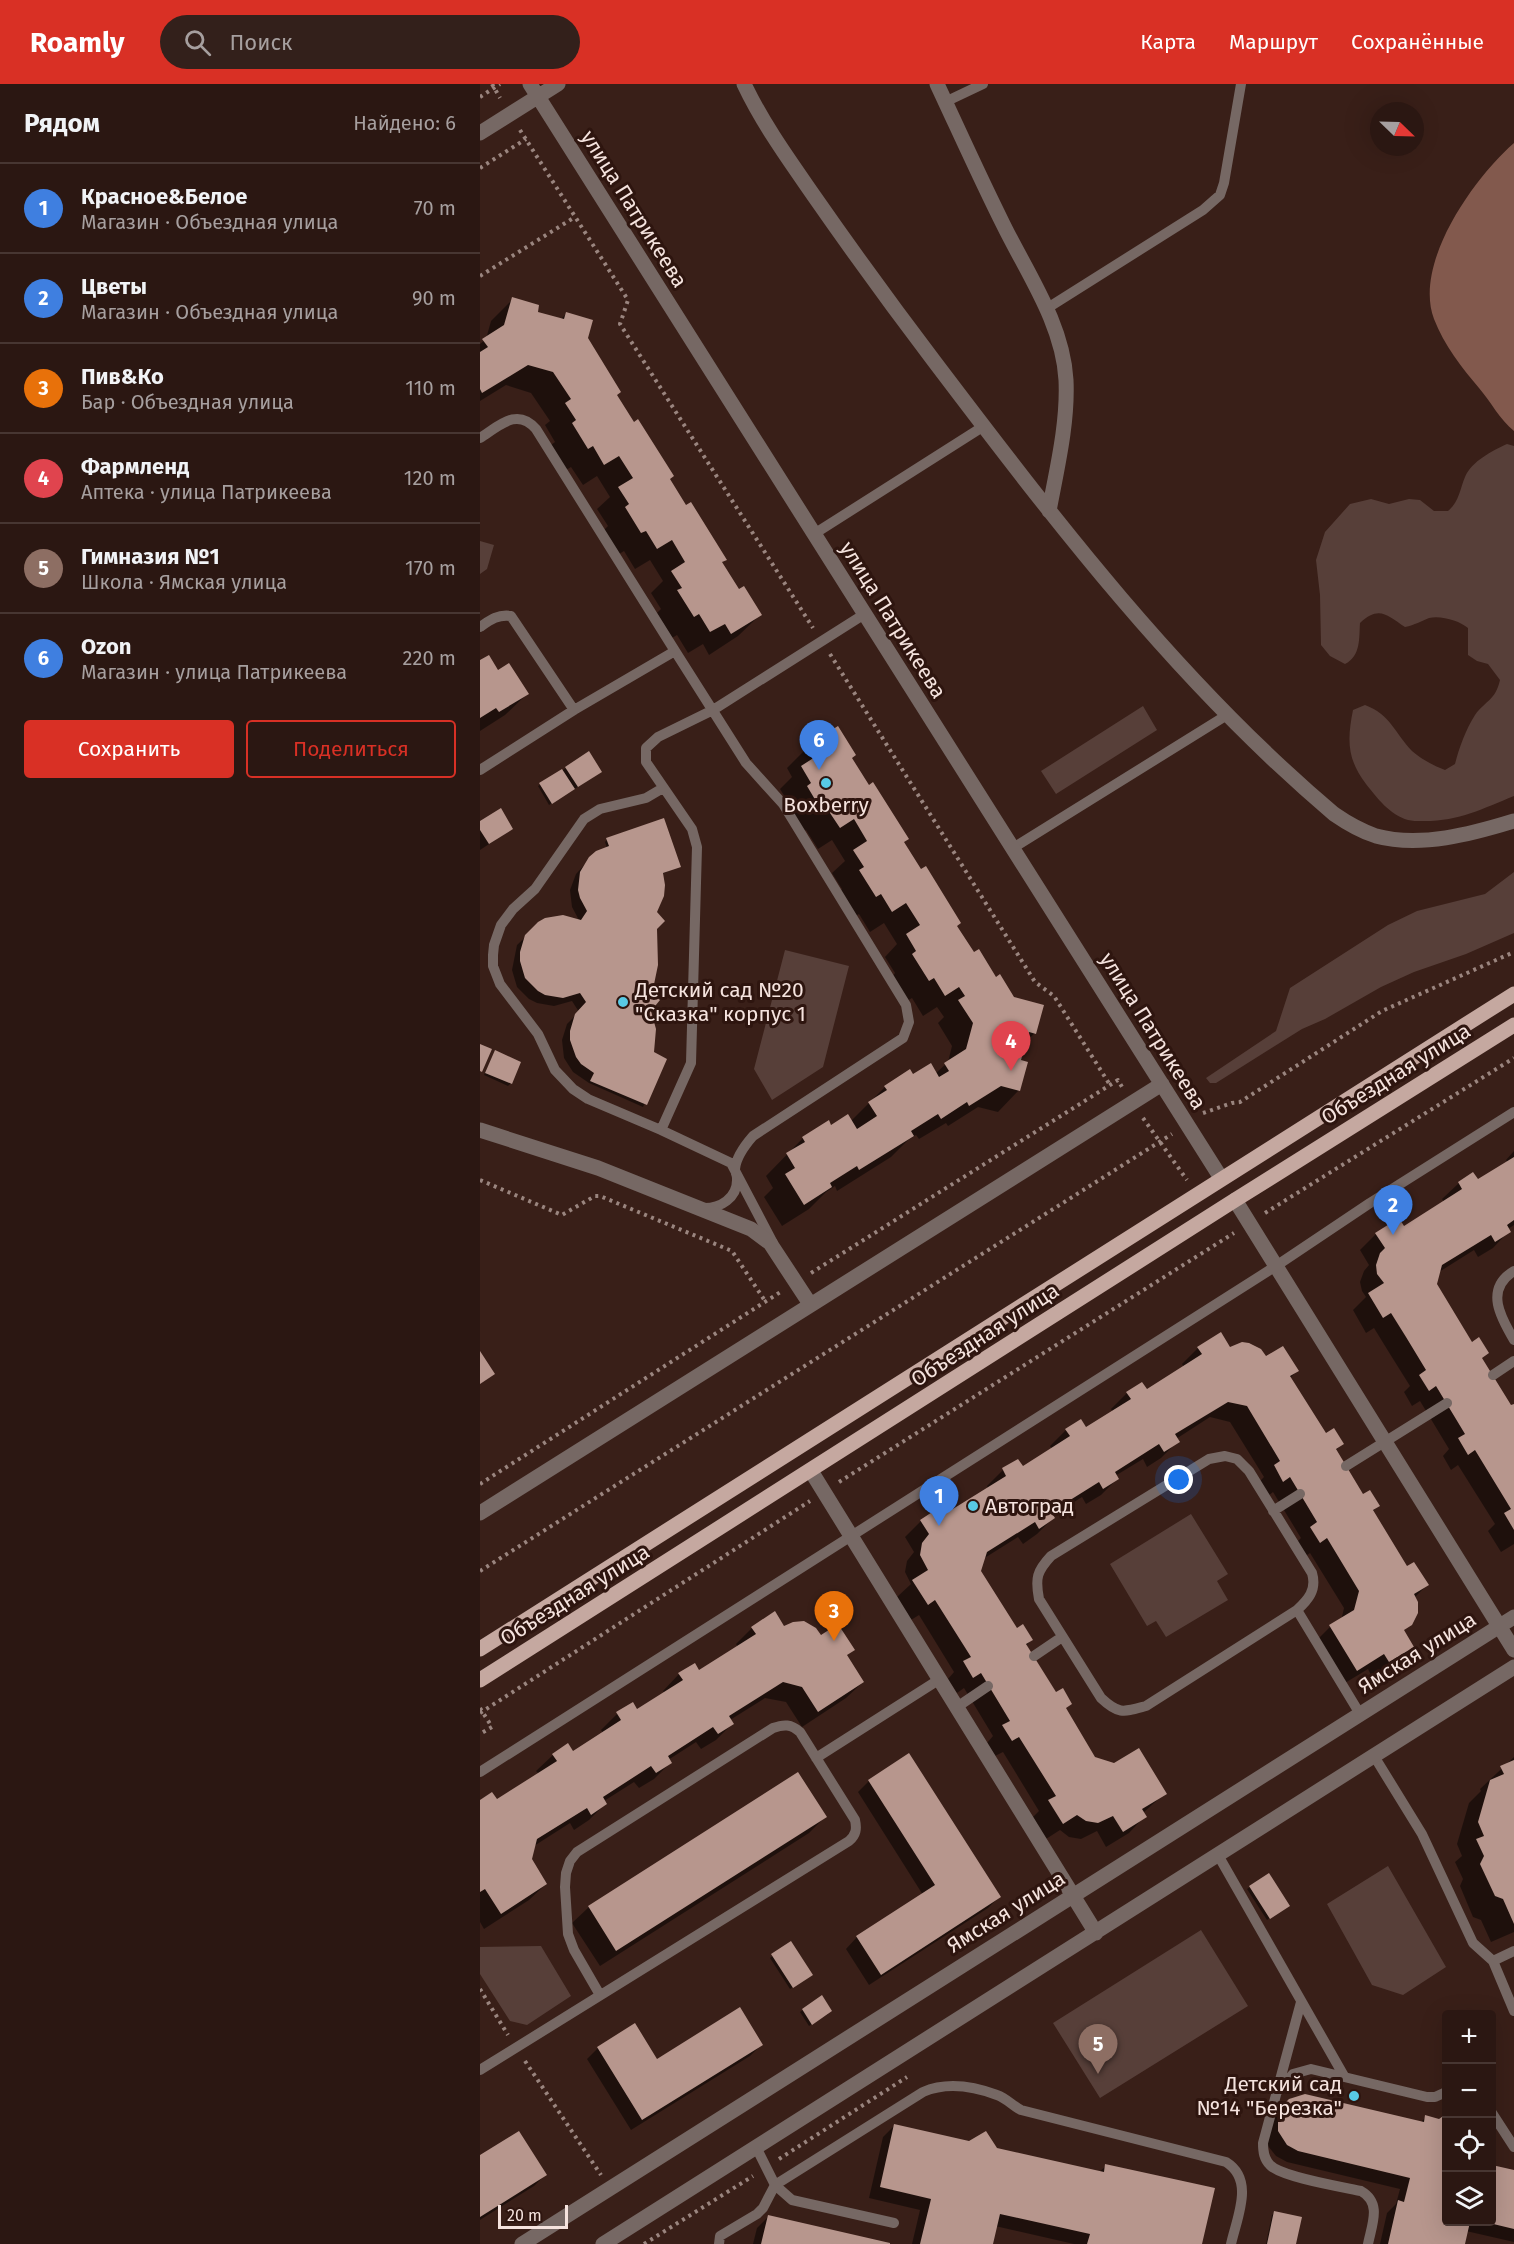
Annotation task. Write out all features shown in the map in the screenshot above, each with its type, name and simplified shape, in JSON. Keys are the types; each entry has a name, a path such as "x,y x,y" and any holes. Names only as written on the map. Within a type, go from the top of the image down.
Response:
{"main road":[{"name":"Объездная улица","path":"480,1649 1514,994"},
{"name":"Объездная улица","path":"480,1680 1514,1025"},
{"path":"1221,1178 1235,1200"},
{"path":"797,1449 811,1471"}],"street":[{"path":"480,134 534,90 558,84"},
{"path":"744,84 756,109 843,238 1049,511 1137,617 1227,715 1334,814 1354,827 1375,836 1397,840 1451,837 1514,822"},
{"path":"937,84 1046,309 1062,352 1066,379 1060,450 1049,511"},
{"name":"улица Патрикеева","path":"534,90 863,615 1221,1178"},
{"path":"480,1513 1162,1084"},
{"path":"480,1130 598,1168 751,1229 766,1239 778,1254 810,1304"},
{"path":"1235,1200 1514,1650"},
{"path":"811,1471 1096,1933"},
{"name":"Ямская улица","path":"522,2244 1514,1617"},
{"path":"603,2244 1514,1667"}],"lane":[{"path":"945,102 983,84"},
{"path":"1046,309 1203,210 1220,195 1241,84"},
{"path":"480,438 508,420 518,417 529,421 536,429 746,763 783,804 906,1005 909,1014 908,1031 903,1038 753,1136 745,1146 735,1169 737,1178 735,1190 728,1201 714,1208 696,1207"},
{"path":"814,534 984,426"},
{"path":"480,627 503,614 511,616 574,710"},
{"path":"661,1130 691,1063 697,847 692,829 646,762 646,748 658,737 713,710 863,615"},
{"path":"480,770 574,710 675,651"},
{"path":"1013,848 1227,715"},
{"path":"663,788 646,798 600,809 584,819 535,889 513,909 501,925 494,945 493,966 500,984 538,1034 555,1070 573,1089 588,1099 725,1158 735,1169 778,1254"},
{"path":"480,1772 1514,1112"},
{"path":"1514,1271 1500,1286 1497,1302 1500,1316 1514,1340"},
{"path":"1493,1375 1514,1361"},
{"path":"1346,1466 1447,1403"},
{"path":"1225,1456 1237,1459 1249,1471 1273,1510 1312,1573 1314,1582 1312,1592 1306,1602 1297,1610 1146,1706 1128,1711 1113,1709 1101,1698 1039,1599 1036,1583 1041,1568 1051,1556 1209,1459 1225,1456"},
{"path":"1273,1510 1300,1494"},
{"path":"1297,1610 1360,1714"},
{"path":"1034,1656 1062,1637"},
{"path":"816,1758 940,1679"},
{"path":"957,1707 988,1686"},
{"path":"480,2070 849,1841 854,1836 855,1820 800,1732 793,1726 783,1725 773,1728 577,1852 570,1861 565,1887 568,1934 574,1950 600,1995"},
{"path":"1374,1756 1422,1834 1473,1943 1492,1961 1514,2011"},
{"path":"1218,1855 1344,2076"},
{"path":"1492,1961 1514,1951"},
{"path":"1301,2002 1263,2143 1265,2159 1275,2170 1367,2194 1372,2200 1375,2212 1368,2244"},
{"path":"1275,2097 1287,2079 1303,2070 1321,2070 1427,2097 1442,2094"},
{"path":"719,2244 720,2236 763,2208 775,2185 923,2092 936,2086 951,2085 997,2095 1021,2110 1226,2162 1235,2168 1244,2187 1231,2244"},
{"path":"1494,2118 1514,2147"},
{"path":"756,2147 775,2185 792,2200 894,2223"}],"path":[{"path":"480,97 493,86 500,84"},
{"path":"480,168 526,139 628,300 621,324 1035,982 1054,996 1110,1085"},
{"path":"480,276 575,217"},
{"path":"480,1571 1212,1108 1240,1102 1382,1011 1514,952"},
{"path":"480,1713 824,1491 1514,1058"},
{"path":"480,1484 765,1301 1118,1080 1159,1143"},
{"path":"480,1180 561,1215 595,1196 600,1196 721,1246 736,1254 765,1301"},
{"path":"480,1708 492,1727 480,1734"},
{"path":"480,1989 609,2188"},
{"path":"632,2225 644,2244"}],"shaded area":[{"path":"1514,143 1514,431 1448,347 1434,319 1430,297 1432,273 1451,223 1482,177"},
{"path":"1507,444 1514,446 1514,796 1458,817 1434,821 1408,820 1401,818 1384,805 1366,784 1355,766 1349,740 1353,710 1365,705 1374,709 1387,719 1412,751 1445,770 1455,764 1472,720 1493,696 1500,680 1488,664 1468,655 1468,628 1445,618 1429,618 1405,627 1383,614 1373,614 1360,623 1357,651 1350,661 1345,664 1330,656 1321,645 1320,595 1316,560 1325,532 1350,504 1371,499 1389,504 1409,499 1420,500 1434,511 1448,511 1457,499 1465,477 1472,466 1489,453"},
{"path":"480,541 494,545 487,569 480,574"},
{"path":"1143,706 1157,730 1056,794 1041,771"},
{"path":"1514,872 1514,933 1381,987 1325,1019 1302,1029 1216,1083 1210,1083 1206,1078 1276,1031 1290,988 1388,925 1417,911 1485,894"},
{"path":"785,950 849,966 823,1067 772,1100 754,1069"},
{"path":"1191,1514 1228,1574 1217,1581 1228,1600 1166,1637 1156,1621 1147,1626 1110,1564"},
{"path":"1388,1866 1446,1967 1403,1995 1372,1985 1327,1904"},
{"path":"1201,1930 1248,2006 1100,2098 1053,2023"},
{"path":"541,1946 571,1996 527,2025 510,2021 480,1974 480,1947"}],"building":[{"path":"512,297 539,305 538,312 564,319 566,312 593,320 588,338 621,392 617,395 634,422 638,419 674,476 670,479 686,505 691,502 727,560 722,562 739,589 744,586 762,615 731,634 725,624 710,632 699,614 694,617 677,590 682,588 671,571 685,562 672,540 657,549 646,531 641,533 625,507 629,504 618,487 633,478 619,456 604,465 593,446 588,449 572,423 576,420 565,403 571,399 553,372 528,365 482,393 480,389 480,352 488,347 482,339 504,325"},
{"path":"489,655 498,670 509,663 529,694 499,712 496,708 480,718 480,660"},
{"path":"838,726 856,755 852,758 869,785 873,782 909,839 904,842 921,869 926,866 961,923 957,926 974,952 979,949 996,977 1000,974 1014,997 1044,1005 1036,1034 1029,1032 1021,1060 1028,1062 1020,1091 1001,1086 969,1106 967,1102 941,1119 938,1114 911,1131 914,1136 859,1170 857,1166 830,1183 832,1187 804,1205 785,1174 795,1168 786,1153 805,1142 802,1137 829,1120 831,1125 848,1114 857,1129 877,1116 868,1102 887,1090 884,1086 910,1069 913,1074 931,1063 939,1077 949,1071 944,1063 966,1049 973,1023 958,1000 965,996 959,987 945,996 934,978 929,981 912,954 916,951 906,934 920,925 906,903 892,912 881,894 876,897 859,870 864,867 853,850 867,841 854,819 840,828 828,810 823,813 807,786 811,783 801,766 815,757 808,745"},
{"path":"589,751 602,772 578,787 565,767"},
{"path":"562,769 575,789 552,804 539,783"},
{"path":"501,808 513,829 489,844 480,830 480,821"},
{"path":"664,818 681,867 663,873 664,896 657,912 665,921 657,929 658,965 652,994 660,1000 651,1011 656,1029 654,1052 667,1059 647,1105 590,1081 594,1073 581,1064 570,1040 575,1014 586,1002 580,993 563,998 545,995 538,991 525,978 520,952 525,935 545,918 563,915 581,920 587,911 578,890 580,872 589,857 596,851 609,846 606,838"},
{"path":"480,1044 492,1049 482,1072 480,1071"},
{"path":"495,1050 521,1062 512,1084 485,1073"},
{"path":"1514,1157 1514,1220 1507,1225 1511,1232 1495,1242 1491,1235 1442,1265 1437,1284 1472,1342 1479,1337 1489,1353 1482,1358 1511,1405 1514,1404 1514,1530 1504,1513 1511,1509 1475,1450 1468,1455 1458,1438 1465,1434 1436,1386 1429,1391 1419,1375 1426,1370 1406,1337 1391,1313 1383,1318 1368,1293 1384,1283 1377,1274 1376,1265 1380,1253 1385,1248 1375,1233 1399,1218 1404,1226 1462,1189 1458,1182 1473,1172 1478,1179"},
{"path":"1221,1332 1230,1347 1242,1342 1249,1343 1261,1349 1266,1356 1283,1346 1299,1371 1290,1376 1326,1433 1334,1428 1344,1444 1336,1449 1363,1494 1370,1490 1380,1506 1373,1510 1407,1566 1414,1562 1429,1585 1414,1594 1418,1602 1418,1613 1412,1625 1404,1630 1414,1647 1389,1662 1384,1654 1357,1671 1329,1625 1354,1610 1359,1591 1327,1538 1320,1543 1310,1527 1317,1522 1290,1477 1283,1482 1274,1465 1280,1461 1247,1406 1228,1402 1175,1434 1180,1442 1164,1452 1159,1444 1115,1472 1119,1479 1103,1489 1099,1482 1051,1512 1055,1518 1039,1529 1035,1522 987,1552 981,1571 1017,1628 1023,1624 1033,1640 1026,1644 1056,1692 1063,1688 1072,1704 1066,1708 1095,1757 1114,1763 1139,1748 1167,1794 1142,1809 1147,1817 1123,1832 1113,1816 1098,1823 1086,1821 1077,1815 1063,1824 1048,1800 1056,1796 1019,1737 1012,1741 1002,1725 1010,1721 981,1673 973,1678 963,1661 971,1657 935,1600 928,1605 912,1580 928,1570 920,1555 922,1543 929,1534 920,1520 943,1505 948,1512 1006,1476 1002,1468 1018,1459 1023,1466 1070,1436 1065,1429 1081,1419 1086,1427 1131,1399 1126,1392 1142,1382 1147,1389 1202,1354 1197,1347"},
{"path":"480,1351 495,1374 480,1384"},
{"path":"775,1611 784,1626 804,1621 816,1628 821,1635 838,1624 855,1650 847,1655 864,1682 818,1712 802,1687 783,1682 729,1716 734,1724 718,1734 713,1727 668,1756 672,1763 656,1773 651,1766 603,1797 607,1804 591,1815 587,1808 537,1839 532,1859 547,1884 501,1914 485,1889 480,1892 480,1800 492,1792 497,1799 557,1761 552,1754 568,1743 573,1751 621,1720 616,1712 633,1702 637,1709 683,1680 678,1673 695,1663 699,1670 756,1634 751,1627"},
{"path":"909,1753 1001,1897 881,1975 856,1936 935,1885 868,1780"},
{"path":"1514,1760 1514,1924 1503,1899 1495,1896 1480,1864 1484,1856 1476,1839 1484,1836 1478,1822 1490,1780 1504,1774 1500,1766"},
{"path":"798,1772 827,1817 616,1951 588,1906"},
{"path":"1269,1873 1290,1906 1270,1919 1249,1886"},
{"path":"791,1941 813,1975 793,1988 771,1954"},
{"path":"822,1995 832,2011 812,2025 802,2009"},
{"path":"740,2007 763,2045 642,2120 597,2047 635,2023 657,2059"},
{"path":"1305,2094 1424,2122 1425,2115 1439,2119 1442,2117 1442,2226 1469,2226 1465,2244 1388,2244 1398,2200 1404,2202 1410,2178 1298,2151 1287,2145 1278,2131 1278,2114 1289,2099"},
{"path":"894,2124 969,2141 986,2131 997,2148 1104,2172 1105,2164 1215,2188 1202,2244 1087,2244 1090,2234 1000,2214 993,2244 920,2244 931,2199 880,2187"},
{"path":"519,2131 547,2175 480,2217 480,2155"},
{"path":"1496,2166 1514,2170 1514,2229 1496,2225"},
{"path":"1274,2211 1302,2217 1296,2244 1267,2244"},
{"path":"768,2215 890,2243 890,2244 761,2244"}],"place":[{"name":"Ozon","path":"819,770"},
{"name":"Boxberry","path":"826,783"},
{"name":"Детский сад №20 \"Сказка\" корпус 1","path":"623,1002"},
{"name":"Фармленд","path":"1011,1071"},
{"name":"Цветы","path":"1393,1235"},
{"name":"Автоград","path":"973,1506"},
{"name":"Красное&Белое","path":"939,1526"},
{"name":"Пив&Ко","path":"834,1641"},
{"name":"Гимназия №1","path":"1098,2074"},
{"name":"Детский сад №14 \"Березка\"","path":"1354,2096"}]}
